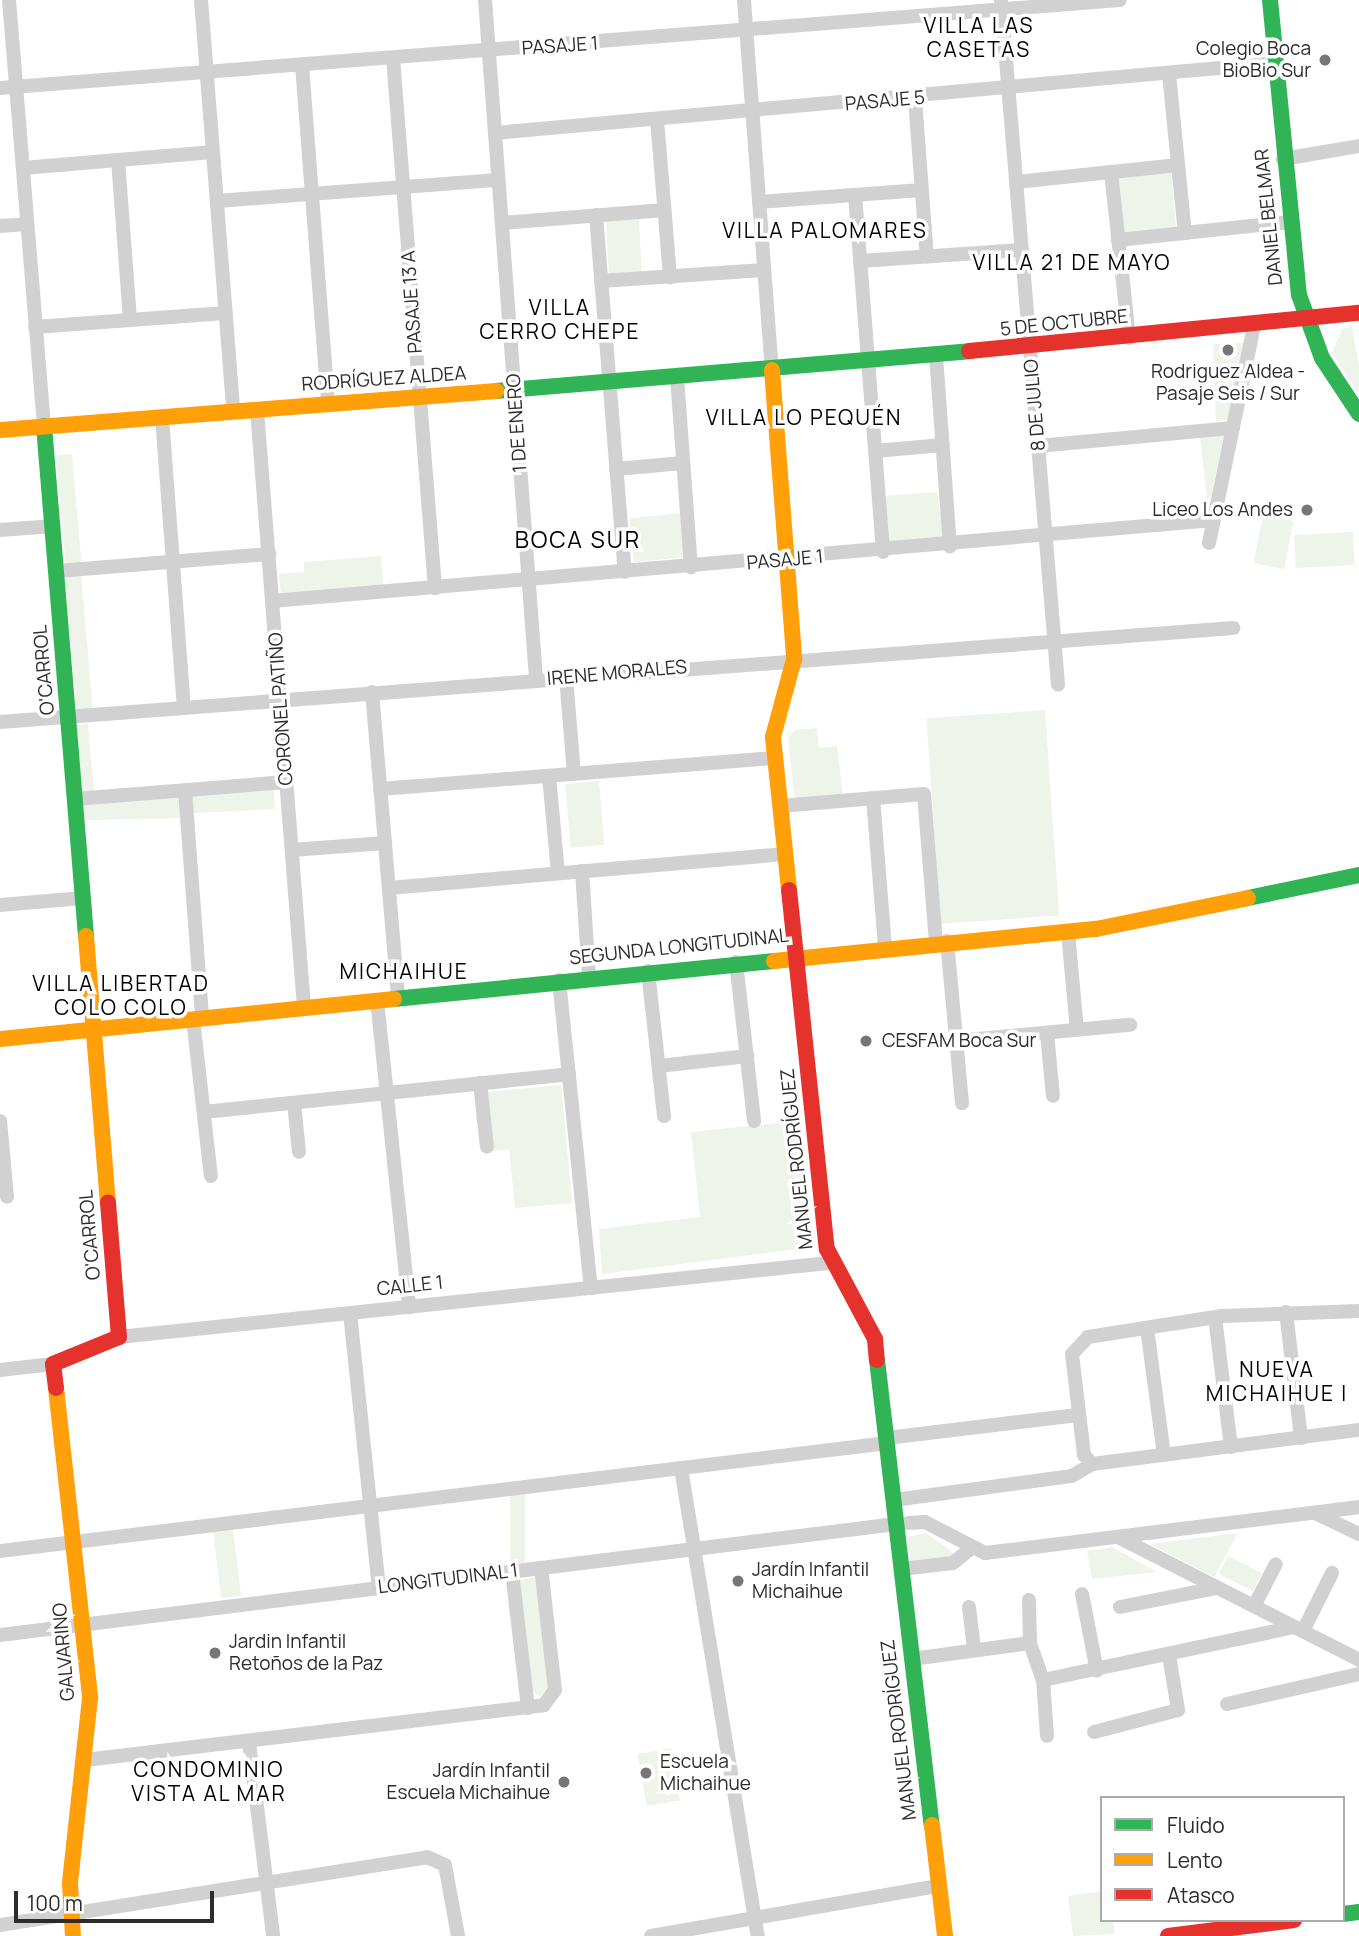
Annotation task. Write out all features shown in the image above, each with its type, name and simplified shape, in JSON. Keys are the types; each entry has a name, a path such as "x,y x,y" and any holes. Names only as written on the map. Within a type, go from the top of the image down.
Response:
{"street":[{"name":"O'CARROL","path":"9,0 6,40 16,87 58,571 119,1337"},
{"path":"201,0 233,411"},
{"name":"1 DE ENERO","path":"485,0 536,679"},
{"path":"744,0 794,659"},
{"name":"PASAJE 1","path":"0,88 746,32 1002,6 1120,0"},
{"name":"DANIEL BELMAR","path":"1270,0 1290,222 1307,319 1322,358 1359,414"},
{"name":"8 DE JULIO","path":"1002,6 1058,685"},
{"name":"PASAJE 13 A","path":"393,58 435,588"},
{"name":"PASAJE 5","path":"495,133 1009,91 1275,62"},
{"path":"302,65 328,404"},
{"path":"1169,74 1185,233"},
{"path":"915,99 927,257"},
{"path":"657,120 670,277"},
{"path":"1283,159 1359,146"},
{"path":"23,168 213,152"},
{"path":"118,160 130,320"},
{"path":"1016,182 1178,165"},
{"path":"1111,172 1129,338"},
{"path":"217,201 498,180"},
{"path":"759,202 922,190"},
{"path":"855,195 883,552"},
{"path":"502,223 664,210"},
{"path":"596,215 625,572"},
{"path":"1118,240 1290,222"},
{"path":"0,226 27,224"},
{"path":"860,261 1022,250"},
{"path":"601,282 764,270"},
{"path":"35,327 225,313"},
{"path":"1322,358 1329,333 1353,313"},
{"name":"5 DE OCTUBRE","path":"772,370 1030,348 1353,313"},
{"path":"1209,543 1254,325"},
{"path":"936,356 950,546"},
{"name":"RODRÍGUEZ ALDEA","path":"0,430 772,370"},
{"path":"677,377 691,567"},
{"name":"CORONEL PATIÑO","path":"257,410 304,1007"},
{"path":"162,417 184,707"},
{"path":"1038,446 1233,428"},
{"path":"875,451 943,445"},
{"path":"617,469 683,463"},
{"name":"PASAJE 1","path":"272,601 1046,538 1214,520"},
{"path":"0,530 54,526"},
{"path":"58,571 269,554"},
{"name":"IRENE MORALES","path":"0,722 794,659 1233,628"},
{"name":"MANUEL RODRÍGUEZ","path":"794,659 773,728 829,1263 875,1339 894,1500 902,1524 901,1569 945,1936"},
{"path":"566,677 574,774"},
{"path":"372,692 398,998"},
{"path":"380,789 775,758"},
{"path":"549,776 558,873"},
{"path":"75,799 286,782"},
{"path":"185,790 204,1112 211,1176"},
{"path":"780,806 924,793 962,1103"},
{"path":"873,798 885,947"},
{"path":"292,850 385,843"},
{"path":"388,888 785,854"},
{"path":"582,871 589,977"},
{"name":"SEGUNDA LONGITUDINAL","path":"0,1039 885,947 1068,932 1359,875"},
{"path":"0,905 83,898"},
{"path":"1068,932 1077,1030"},
{"path":"736,962 754,1121"},
{"path":"648,971 664,1116"},
{"path":"559,981 591,1288"},
{"path":"377,1000 409,1307"},
{"path":"956,1041 1130,1025"},
{"path":"1047,1033 1053,1096"},
{"path":"659,1066 747,1056"},
{"path":"204,1112 569,1074"},
{"path":"480,1083 487,1147"},
{"path":"294,1103 299,1152"},
{"path":"0,1129 8,1197"},
{"name":"CALLE 1","path":"0,1370 53,1364 119,1337 829,1263"},
{"path":"1092,1464 1078,1415 1075,1345 1147,1328 1215,1317 1286,1312 1358,1311 1359,1326"},
{"path":"1286,1312 1301,1438"},
{"path":"350,1313 379,1588"},
{"path":"1215,1317 1231,1447"},
{"path":"1147,1328 1164,1455"},
{"name":"GALVARINO","path":"53,1364 90,1698 71,1915 73,1936"},
{"path":"0,1551 681,1468 1078,1415"},
{"path":"894,1500 1072,1476 1092,1464 1359,1430"},
{"path":"681,1468 690,1549 758,1936"},
{"path":"902,1524 925,1522 970,1549 985,1553 1359,1507"},
{"path":"1314,1512 1359,1534"},
{"name":"LONGITUDINAL 1","path":"0,1635 902,1524"},
{"path":"1116,1536 1359,1660"},
{"path":"901,1569 953,1563 970,1549"},
{"path":"1254,1606 1276,1564"},
{"path":"85,1760 528,1708 548,1703 555,1690 541,1568"},
{"path":"512,1572 528,1708"},
{"path":"1043,1680 1299,1629 1332,1573"},
{"path":"1119,1607 1217,1588"},
{"path":"1082,1594 1097,1671"},
{"path":"1029,1600 1030,1643 1043,1680 1047,1736"},
{"path":"969,1607 974,1649"},
{"path":"912,1659 1030,1643"},
{"path":"1094,1732 1178,1710 1169,1655"},
{"path":"1227,1704 1359,1674"},
{"path":"249,1742 273,1936"},
{"path":"0,1925 266,1882 442,1860 458,1936"},
{"path":"651,1936 937,1886"},
{"path":"1168,1936 1278,1922"}],"shaded area":[{"path":"1171,171 1176,228 1122,232 1117,176"},
{"path":"639,219 642,274 609,276 606,221"},
{"path":"1352,327 1359,366 1359,395 1332,353 1342,329"},
{"path":"1246,343 1228,420 1216,421 1213,344"},
{"path":"1224,435 1208,509 1200,437"},
{"path":"72,454 82,566 66,567 56,455"},
{"path":"937,492 944,537 889,548 884,496"},
{"path":"681,513 686,557 634,562 629,518"},
{"path":"1263,515 1293,521 1284,569 1254,563"},
{"path":"1353,532 1355,565 1296,568 1294,535"},
{"path":"381,556 383,586 281,595 279,574 304,572 304,562"},
{"path":"81,573 93,708 77,710 65,574"},
{"path":"1045,710 1059,915 941,924 926,718"},
{"path":"88,724 94,794 82,795 76,725"},
{"path":"817,728 819,748 837,746 843,796 795,801 788,739 794,730"},
{"path":"599,781 605,845 571,848 565,784"},
{"path":"274,789 275,809 192,813 191,793"},
{"path":"179,796 181,818 85,820 83,803"},
{"path":"561,1085 572,1203 515,1208 509,1150 492,1151 486,1092"},
{"path":"799,1121 814,1247 602,1274 599,1229 700,1217 691,1132"},
{"path":"510,1493 525,1493 525,1563 510,1563"},
{"path":"233,1530 241,1596 221,1598 213,1532"},
{"path":"926,1533 954,1553 951,1559 911,1565 907,1537"},
{"path":"1238,1533 1214,1577 1150,1544"},
{"path":"1112,1547 1157,1572 1092,1579 1087,1551"},
{"path":"1228,1556 1262,1573 1253,1591 1219,1574"},
{"path":"536,1577 549,1688 540,1697 533,1691 519,1580"},
{"path":"671,1748 680,1800 647,1806 638,1754"},
{"path":"1100,1891 1100,1922 1113,1922 1115,1934 1073,1936 1068,1896"}],"traffic: fast":[{"path":"1270,0 1299,295 1322,358 1359,414"},
{"path":"496,391 969,351"},
{"path":"44,426 86,936"},
{"path":"1248,898 1359,875"},
{"path":"394,999 774,961"},
{"path":"877,1360 932,1825"},
{"path":"1345,1914 1359,1912"}],"traffic: slow":[{"path":"772,370 794,659 773,737 789,890"},
{"path":"0,430 496,391"},
{"path":"774,961 1096,929 1248,898"},
{"path":"86,936 108,1202"},
{"path":"0,1039 394,999"},
{"path":"56,1388 90,1698 70,1883 73,1936"},
{"path":"932,1825 945,1936"}],"traffic: jam":[{"path":"969,351 1359,313"},
{"path":"789,890 827,1249 875,1339 877,1360"},
{"path":"56,1388 53,1364 119,1337 108,1202"},
{"path":"1168,1936 1278,1922"}],"place":[{"name":"Colegio Boca BioBio Sur","path":"1325,60"},
{"name":"Rodriguez Aldea - Pasaje Seis / Sur","path":"1228,350"},
{"name":"Liceo Los Andes","path":"1307,510"},
{"name":"CESFAM Boca Sur","path":"866,1041"},
{"name":"Jardín Infantil Michaihue","path":"738,1581"},
{"name":"Jardin Infantil Retoños de la Paz","path":"215,1653"},
{"name":"Escuela Michaihue","path":"646,1773"},
{"name":"Jardín Infantil Escuela Michaihue","path":"564,1782"}],"district":[{"name":"VILLA LAS CASETAS","path":"979,37"},
{"name":"VILLA PALOMARES","path":"825,230"},
{"name":"VILLA 21 DE MAYO","path":"1072,262"},
{"name":"VILLA CERRO CHEPE","path":"560,319"},
{"name":"VILLA LO PEQUÉN","path":"804,417"},
{"name":"BOCA SUR","path":"578,539"},
{"name":"MICHAIHUE","path":"404,971"},
{"name":"VILLA LIBERTAD COLO COLO","path":"121,995"},
{"name":"NUEVA MICHAIHUE I","path":"1277,1381"},
{"name":"CONDOMINIO VISTA AL MAR","path":"209,1781"}]}
